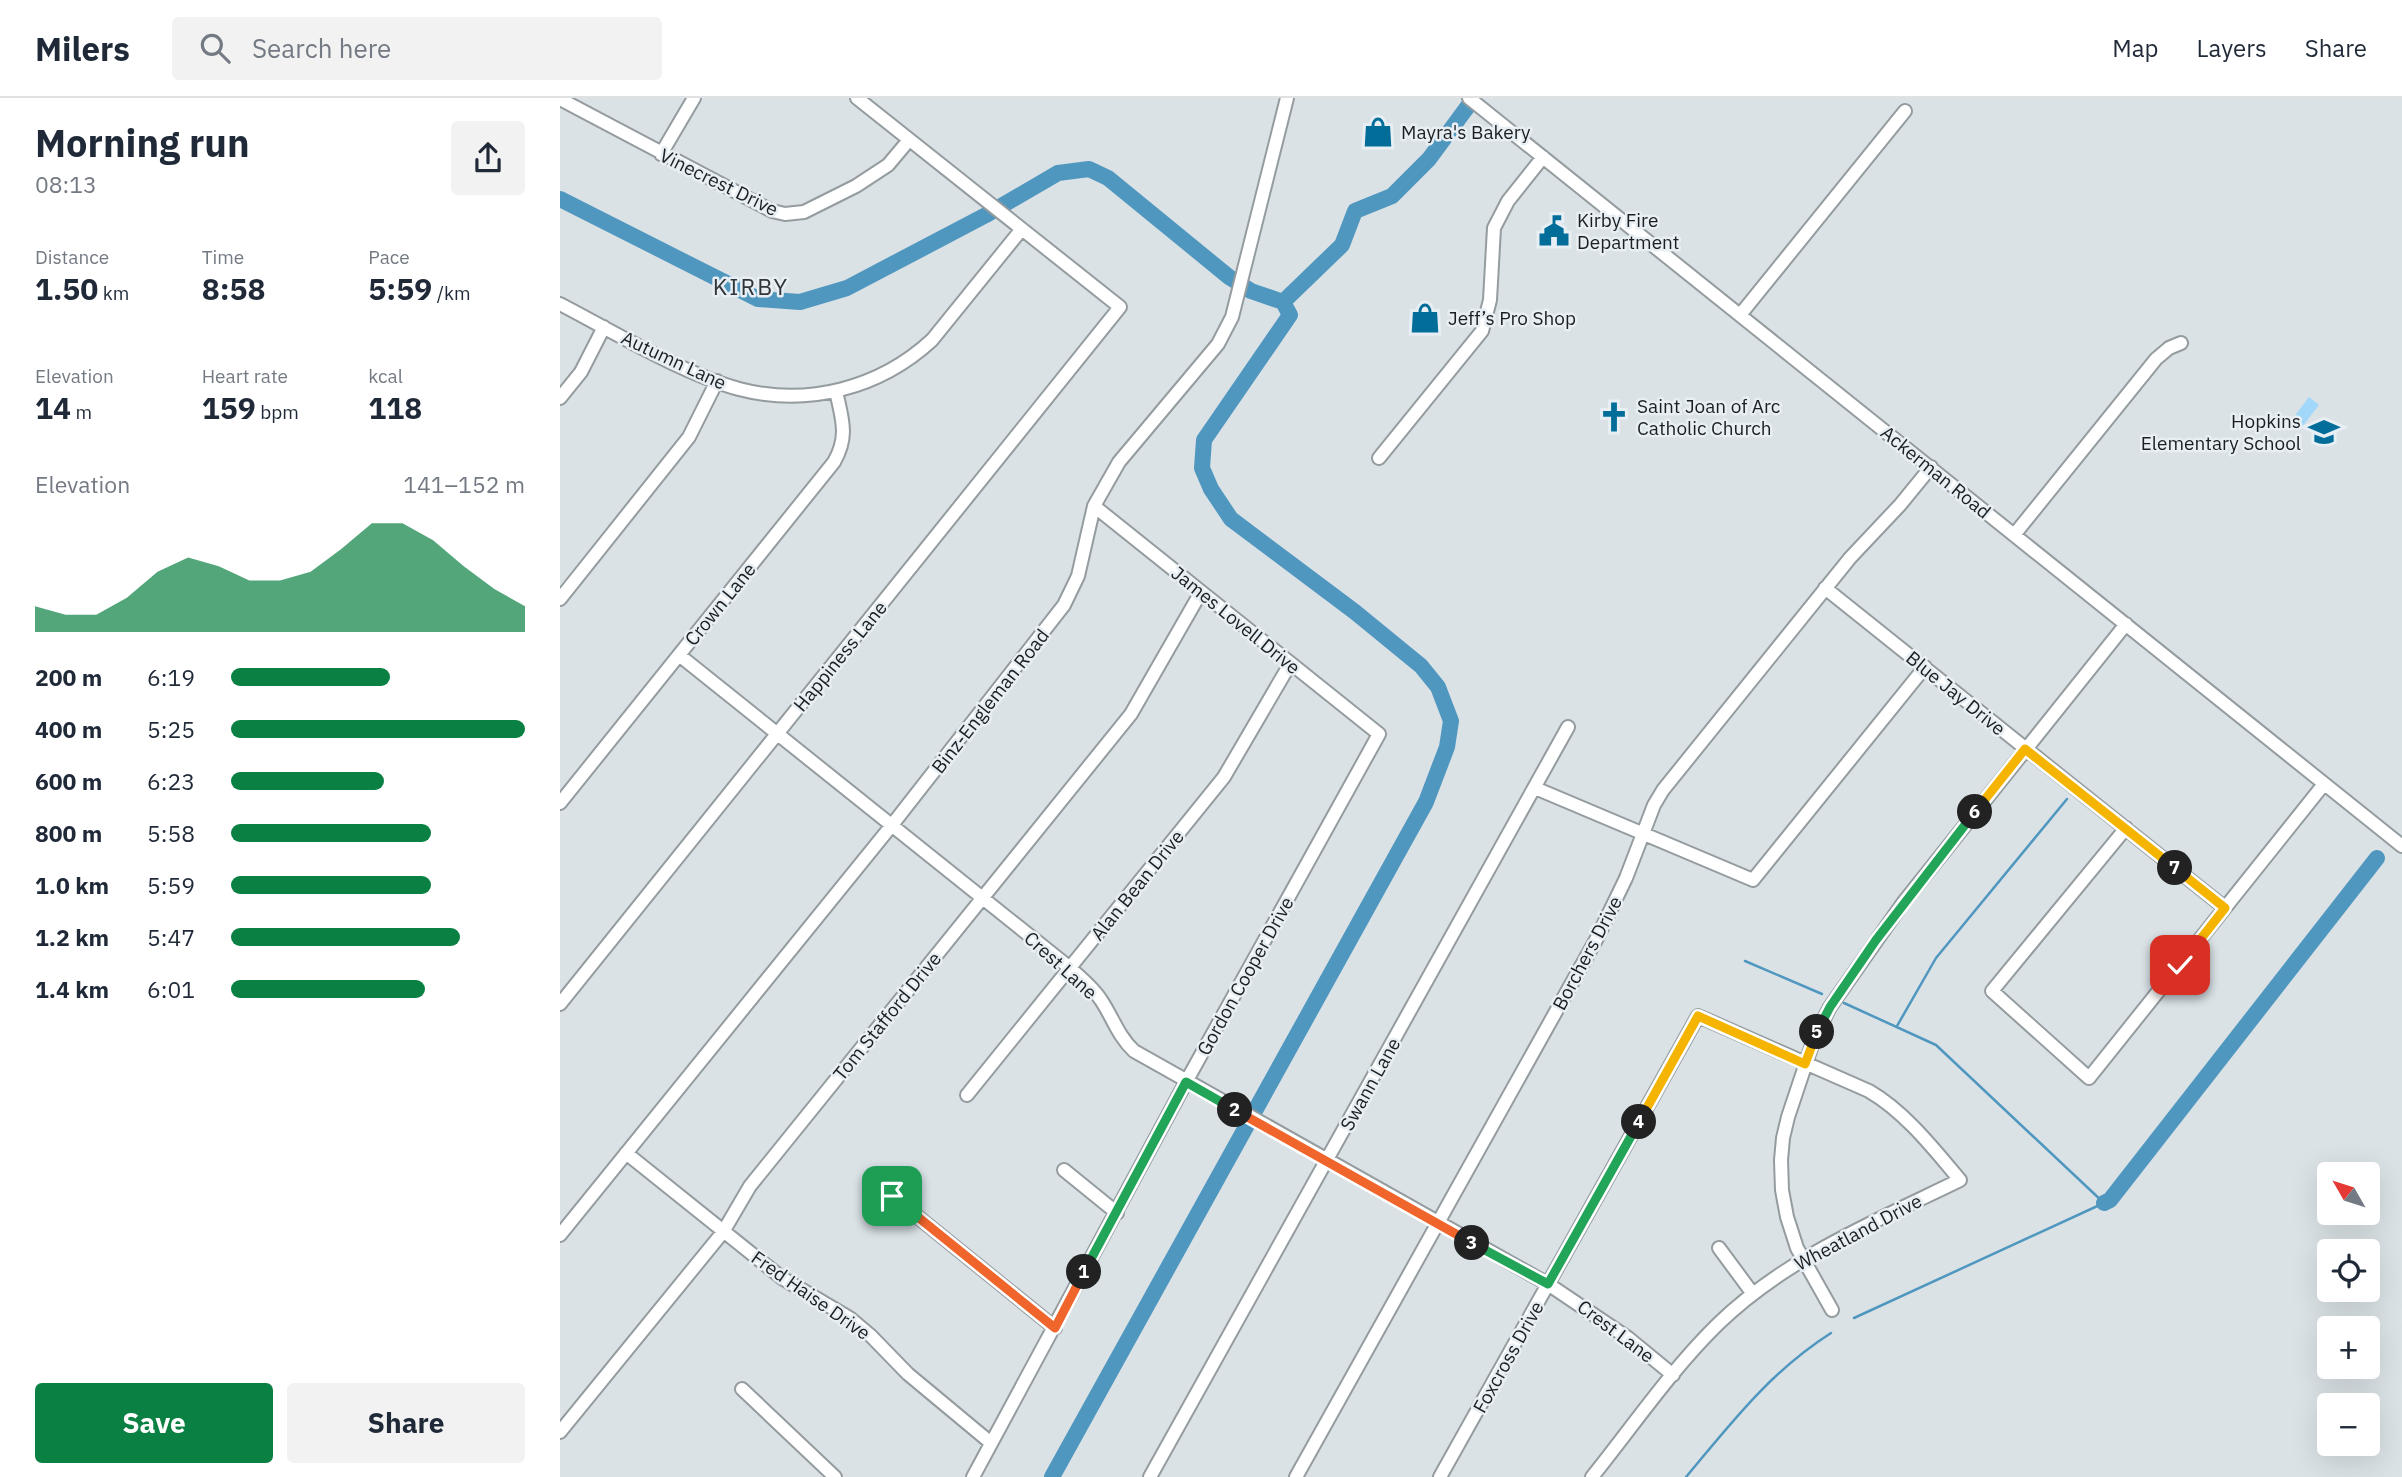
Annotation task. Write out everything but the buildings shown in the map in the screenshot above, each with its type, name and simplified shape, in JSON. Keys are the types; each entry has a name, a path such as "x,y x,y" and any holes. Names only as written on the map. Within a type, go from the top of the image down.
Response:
{"street":[{"path":"661,153 694,98"},
{"path":"857,98 1018,227"},
{"name":"Binz-Engleman Road","path":"560,1235 892,825 1064,605 1078,576 1094,506 1119,462 1217,344 1235,305 1287,98"},
{"name":"Ackerman Road","path":"1469,98 2402,846"},
{"name":"Vinecrest Drive","path":"560,99 772,211 785,214 804,212 856,186 888,165 909,140"},
{"path":"1740,315 1905,111"},
{"path":"1379,458 1482,331 1490,300 1494,228 1508,201 1543,158"},
{"name":"Happiness Lane","path":"560,1003 1120,307 1018,227"},
{"name":"Autumn Lane","path":"560,304 685,368 739,389 784,396 836,391 887,373 918,353 932,340 1018,227"},
{"path":"560,398 581,372 604,327"},
{"path":"2014,535 2156,359 2169,348 2181,343"},
{"path":"560,599 689,437 716,381"},
{"name":"Crown Lane","path":"560,803 834,462 844,435 836,391"},
{"name":"Borchers Drive","path":"1296,1477 1597,938 1644,834 1654,805 1663,790 1825,588 1931,467"},
{"name":"James Lovell Drive","path":"1094,506 1379,734"},
{"name":"Blue Jay Drive","path":"1825,588 2225,908"},
{"name":"Tom Stafford Drive","path":"560,1432 723,1232 750,1186 1131,714 1200,592"},
{"path":"1832,1310 1797,1248 1782,1190 1781,1160 1788,1117 1822,1021 1876,940 2126,624"},
{"name":"Crest Lane","path":"680,655 1070,968 1094,990 1128,1045 1145,1058 1548,1284 1618,1331 1674,1375"},
{"name":"Alan Bean Drive","path":"967,1095 1224,777 1290,664"},
{"path":"1535,788 1754,880 1925,667"},
{"name":"Swann Lane","path":"1150,1477 1568,727"},
{"name":"Gordon Cooper Drive","path":"973,1477 1186,1082 1379,734"},
{"path":"2126,828 1992,991 2089,1079 2325,784"},
{"name":"Foxcross Drive","path":"1440,1477 1698,1016 1805,1064"},
{"name":"Wheatland Drive","path":"1592,1477 1692,1351 1753,1294 1803,1259 1960,1180 1924,1137 1880,1097 1805,1064"},
{"name":"Fred Haise Drive","path":"626,1153 782,1278 851,1319 908,1374 991,1443"},
{"path":"1064,1170 1117,1213"},
{"path":"892,1196 1055,1328"},
{"path":"1719,1248 1753,1294"},
{"path":"742,1389 835,1477"}],"shaded area":[{"path":"2309,397 2319,405 2302,427 2293,418"}],"waterway":[{"path":"560,199 758,299 800,302 847,288 986,215 1058,173 1089,169 1108,178 1229,277 1251,291 1283,302 1342,245 1355,211 1392,196 1429,159 1474,98"},
{"path":"1052,1477 1426,802 1447,747 1451,721 1438,687 1421,666 1355,612 1231,519 1211,489 1202,468 1204,440 1290,315 1283,302"},
{"path":"1897,1026 1936,958 2067,799"},
{"path":"2104,1203 2110,1200 2377,858"},
{"path":"1745,961 1822,994"},
{"path":"1844,1003 1936,1045 2104,1203 1854,1318"},
{"path":"1686,1477 1770,1381 1831,1333"}],"place":[{"name":"Mayra's Bakery","path":"1378,132"},
{"name":"Kirby Fire Department","path":"1554,231"},
{"name":"Jeff’s Pro Shop","path":"1425,318"},
{"name":"Saint Joan of Arc Catholic Church","path":"1614,417"},
{"name":"Hopkins Elementary School","path":"2324,432"}],"district":[{"name":"KIRBY","path":"751,286"}],"route":[{"path":"892,1196 1055,1328 1186,1082 1548,1284 1698,1016 1805,1064 1830,1007 1876,940 2025,749 2225,908 2180,965"}]}
